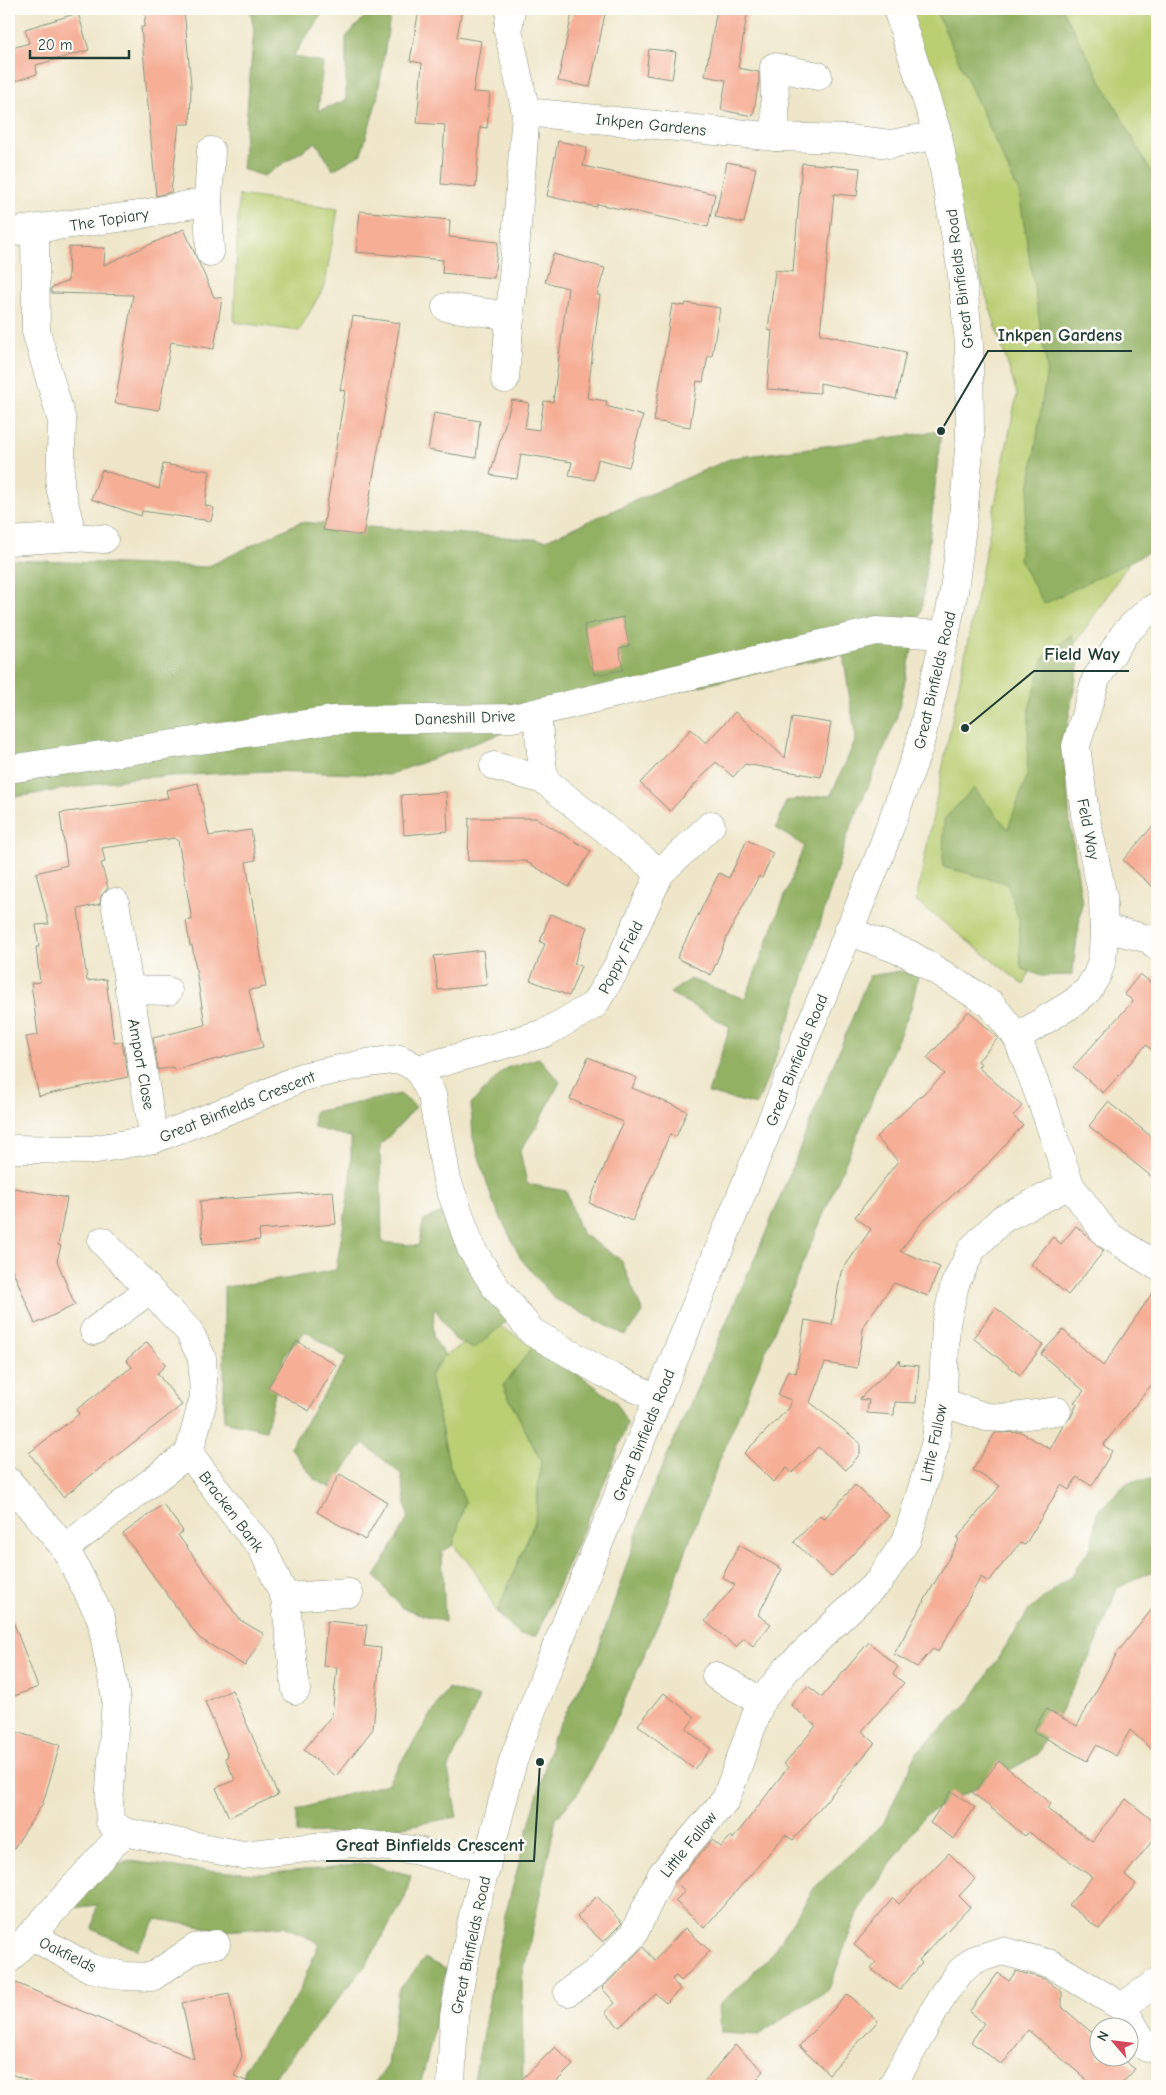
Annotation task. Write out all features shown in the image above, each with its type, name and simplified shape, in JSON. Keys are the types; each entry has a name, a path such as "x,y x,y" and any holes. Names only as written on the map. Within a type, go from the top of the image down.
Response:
{"street":[{"path":"505,378 526,112 508,30 512,9"},
{"name":"Great Binfields Road","path":"451,2086 454,2016 472,1920 513,1761 549,1665 878,860 919,747 945,635 954,591 964,518 970,428 968,344 961,267 938,135 897,9"},
{"path":"776,137 774,67 818,76"},
{"name":"Inkpen Gardens","path":"526,112 776,137 850,139 891,144 938,135"},
{"path":"210,252 208,201 211,151"},
{"name":"The Topiary","path":"22,231 133,216 208,201"},
{"path":"22,231 36,331 62,421 60,487 73,536"},
{"path":"446,307 511,316"},
{"path":"9,541 73,536 104,539"},
{"name":"Feld Way","path":"1018,1036 1073,1003 1088,990 1097,975 1102,960 1103,897 1085,814 1076,746 1096,679 1125,633 1147,612 1157,606"},
{"name":"Daneshill Drive","path":"9,769 332,720 513,718 876,631 945,635"},
{"path":"538,724 544,780"},
{"path":"494,766 544,780 660,873"},
{"name":"Poppy Field","path":"418,1069 545,1033 594,1005 617,967 660,873 710,825"},
{"name":"Amport Close","path":"115,902 154,1139"},
{"path":"1104,928 1149,939 1157,946"},
{"path":"848,931 909,954 992,1004 1018,1036 1070,1185 1106,1234 1157,1266"},
{"path":"129,990 168,990"},
{"name":"Great Binfields Crescent","path":"9,1149 91,1150 154,1139 241,1105 302,1077 368,1063 400,1059 418,1069"},
{"path":"418,1069 432,1095 447,1180 471,1248 494,1285 532,1332 604,1373 658,1399"},
{"name":"Little Fallow","path":"568,1992 594,1974 633,1935 662,1874 726,1799 761,1701 786,1670 879,1581 907,1539 936,1445 942,1402 946,1323 955,1284 972,1249 1002,1219 1070,1185"},
{"name":"Bracken Bank","path":"65,1548 189,1453 204,1397 202,1358 189,1331 102,1241"},
{"path":"94,1331 149,1290"},
{"path":"942,1402 986,1417 1005,1418 1057,1411"},
{"name":"Bracken Bank","path":"189,1453 240,1522 261,1546 285,1597 296,1690"},
{"path":"9,1482 65,1548 101,1618 116,1699 109,1805 110,1822 124,1832 242,1856 352,1843 414,1850 486,1869"},
{"path":"285,1597 348,1593"},
{"path":"716,1676 761,1701"},
{"name":"Oakfields","path":"9,1959 124,1832"},
{"name":"Oakfields","path":"30,1935 90,1968 124,1976 152,1977 195,1948 216,1944"},
{"path":"892,2086 944,1993 961,1971 974,1960 1002,1951 1051,1964 1122,2007 1147,2048"},
{"path":"1122,2007 1157,1982"}],"green space":[{"path":"250,9 321,9 322,14 293,56 323,63 318,111 346,100 346,37 372,9 380,9 390,17 377,100 361,154 333,170 316,142 264,176 242,169 254,30"},
{"path":"896,9 1157,9 1157,525 1153,527 1042,693 1062,890 1024,985 916,901 1017,394"},
{"path":"935,9 1062,9 1157,183 1157,548 1044,604 1019,559 1047,368 1019,193"},
{"path":"239,195 338,209 325,285 299,331 234,322"},
{"path":"941,431 922,606 896,720 847,836 794,1009 757,1105 708,1093 730,1027 670,993 690,979 745,999 804,846 776,828 786,801 831,795 856,739 843,654 522,726 388,775 267,771 133,778 9,798 9,560 207,567 300,522 546,540 732,458"},
{"path":"1072,634 1079,662 1064,743 1070,823 1082,903 1072,975 1041,976 1021,968 1019,920 1007,883 943,867 944,819 974,788 1008,829 1027,776 1029,709 1044,657"},
{"path":"900,971 918,976 911,1008 719,1461 665,1608 614,1724 579,1791 556,1819 522,1979 523,2086 473,2086 505,1915 553,1737 594,1662 651,1492 764,1237 869,976"},
{"path":"539,1058 560,1082 538,1124 520,1151 527,1184 566,1191 581,1233 621,1260 643,1313 625,1335 555,1299 521,1259 493,1202 473,1138 471,1104 506,1068"},
{"path":"400,1094 416,1107 380,1146 382,1242 418,1246 424,1220 442,1212 507,1321 474,1349 455,1340 434,1307 433,1338 445,1355 430,1376 449,1464 465,1502 453,1545 442,1552 445,1622 402,1608 375,1577 408,1518 401,1474 363,1443 332,1488 315,1480 290,1447 347,1358 305,1331 284,1356 266,1430 224,1421 224,1287 336,1270 351,1179 351,1137 314,1128 314,1112"},
{"path":"496,1325 534,1345 503,1386 541,1461 535,1521 497,1613 474,1569 453,1545 465,1502 449,1464 430,1376 445,1355"},
{"path":"534,1345 573,1370 616,1402 627,1424 611,1467 536,1636 520,1635 497,1613 535,1521 541,1461 503,1386"},
{"path":"1157,1478 1157,1569 1117,1588 1096,1645 1037,1755 924,1816 858,1911 829,1989 758,2035 721,2033 719,2005 769,1958 815,1887 884,1822 918,1751 971,1700 1029,1610 1072,1575 1092,1545 1097,1512 1128,1482"},
{"path":"448,1688 479,1698 448,1770 457,1817 380,1831 297,1834 297,1810 387,1784"},
{"path":"130,1861 189,1869 259,1874 361,1863 411,1875 405,1898 366,1965 270,2082 242,2086 245,2067 297,1997 319,1943 284,1926 226,1931 157,1919 137,1950 92,1929 97,1905 73,1908 102,1871"},
{"path":"425,1958 446,1969 420,2086 373,2086 388,2065 398,1991"}],"building":[{"path":"146,9 184,9 191,85 190,124 179,124 171,192 156,196 141,27 144,27"},
{"path":"419,9 462,9 457,37 481,41 473,92 490,93 487,128 480,127 476,187 441,184 445,125 417,123 422,63 410,61"},
{"path":"573,9 606,9 590,87 558,81"},
{"path":"717,9 748,9 738,68 759,72 753,116 721,110 726,80 705,76"},
{"path":"78,13 89,50 36,65 37,74 9,83 9,49 29,43 25,29"},
{"path":"649,49 676,52 672,79 646,75"},
{"path":"558,141 587,147 583,166 715,194 708,227 597,204 596,207 547,196"},
{"path":"727,162 756,168 744,223 715,217"},
{"path":"802,163 860,168 857,196 834,194 820,334 906,352 896,399 820,383 820,393 767,389 772,331 768,330 775,270 793,272"},
{"path":"360,211 450,220 449,237 498,242 494,278 442,273 443,260 356,252"},
{"path":"184,229 214,297 222,298 214,349 171,342 159,410 115,403 133,295 51,293 51,288 68,281 69,247 105,248 104,265"},
{"path":"553,254 605,268 597,295 600,295 587,398 607,401 606,406 643,416 629,467 598,459 594,480 569,476 572,462 521,454 517,479 490,475 512,400 529,403 525,428 539,430 544,401 553,402 568,288 545,282"},
{"path":"686,303 720,308 712,356 708,356 703,382 697,381 690,427 654,421 672,304 685,306"},
{"path":"353,316 400,323 363,536 323,530 345,391 340,390"},
{"path":"434,413 480,421 476,458 428,450"},
{"path":"163,464 210,471 205,505 214,508 211,521 142,511 141,516 91,499 102,470 159,489"},
{"path":"623,617 629,646 619,648 623,670 594,675 584,625"},
{"path":"735,712 785,758 792,717 831,723 821,777 745,764 733,777 716,762 670,811 640,783 691,729 706,743"},
{"path":"198,783 209,836 251,830 256,860 246,862 266,987 249,990 263,1047 174,1070 173,1067 158,1070 153,1038 205,1025 186,920 192,920 178,840 175,838 102,848 105,862 101,863 108,888 101,896 100,904 78,909 87,981 106,979 114,1042 122,1041 128,1077 39,1096 26,1037 38,1035 31,983 40,982 36,947 39,947 36,925 49,924 36,873 67,865 60,813 168,798 166,790"},
{"path":"446,792 448,831 404,835 401,795"},
{"path":"469,818 536,818 591,851 569,887 525,861 468,861"},
{"path":"1157,821 1157,891 1123,860"},
{"path":"747,840 773,853 762,878 759,876 727,937 711,975 677,958 719,873 729,878"},
{"path":"550,914 587,927 574,964 581,966 569,996 530,980 545,944 540,942"},
{"path":"483,950 487,985 438,990 434,956"},
{"path":"1140,974 1150,982 1157,974 1157,1054 1146,1045 1103,1093 1073,1067 1133,1001 1124,994"},
{"path":"969,1011 998,1038 978,1061 981,1064 978,1067 1022,1106 1013,1116 1023,1125 986,1166 923,1221 900,1251 940,1267 928,1296 894,1283 864,1324 857,1368 825,1363 810,1402 860,1443 860,1454 846,1470 818,1447 792,1473 787,1468 773,1482 744,1453 790,1407 791,1400 778,1395 788,1370 796,1373 805,1320 832,1325 841,1272 871,1229 855,1217 898,1161 876,1137 945,1074 927,1058"},
{"path":"588,1057 637,1078 632,1088 687,1111 676,1137 670,1134 632,1221 589,1203 623,1122 570,1099"},
{"path":"1108,1102 1157,1141 1157,1181 1089,1126"},
{"path":"9,1187 67,1198 58,1245 61,1246 57,1261 75,1305 35,1324 9,1261"},
{"path":"333,1191 336,1224 259,1230 260,1240 203,1244 200,1201"},
{"path":"1076,1226 1104,1251 1068,1295 1031,1264 1053,1237 1061,1244"},
{"path":"1157,1286 1157,1378 1103,1445 1112,1451 1092,1486 1077,1477 1069,1490 1061,1485 1025,1545 1020,1543 988,1582 981,1577 938,1652 933,1649 917,1667 894,1654 959,1540 957,1538 1000,1486 973,1470 995,1433 1021,1432 1050,1449 1064,1424 1071,1417 1077,1404 1074,1402 1084,1391 1041,1354 1063,1330 1103,1366"},
{"path":"996,1308 1043,1345 1020,1375 973,1338"},
{"path":"297,1341 336,1365 309,1411 268,1387"},
{"path":"147,1342 166,1365 157,1373 182,1405 63,1497 29,1453 79,1414 76,1410 132,1367 126,1360"},
{"path":"900,1360 899,1364 919,1366 916,1403 895,1402 894,1415 867,1413 869,1400 859,1399"},
{"path":"340,1474 387,1502 365,1540 317,1512"},
{"path":"855,1485 889,1516 831,1577 794,1542 820,1515 824,1519"},
{"path":"163,1504 183,1531 178,1535 240,1620 264,1634 245,1666 199,1638 123,1534"},
{"path":"739,1545 782,1569 758,1615 771,1624 753,1646 744,1638 736,1647 705,1621 735,1585 722,1577"},
{"path":"1157,1603 1157,1754 1130,1730 1116,1756 1096,1745 1087,1761 1033,1731 1046,1709 1077,1726 1117,1653"},
{"path":"9,1616 11,1616 38,1687 9,1698"},
{"path":"327,1621 367,1625 364,1646 381,1648 373,1729 336,1776 304,1750 332,1715 337,1667 323,1666"},
{"path":"869,1642 898,1667 893,1674 904,1683 862,1731 875,1743 793,1840 785,1835 704,1928 675,1901 685,1891 676,1882 712,1840 721,1847 731,1836 733,1839 788,1767 784,1764 816,1726 791,1705 808,1686 822,1697"},
{"path":"232,1690 278,1795 229,1817 216,1788 235,1780 225,1758 228,1756 205,1702"},
{"path":"664,1693 695,1717 686,1729 711,1749 694,1769 638,1725"},
{"path":"9,1730 60,1745 43,1803 9,1856"},
{"path":"999,1761 1051,1804 1047,1809 1092,1841 1126,1799 1157,1824 1157,1835 1125,1875 1136,1884 1099,1929 1069,1905 1092,1877 1029,1832 1025,1836 973,1793"},
{"path":"951,1791 975,1807 954,1839 930,1823"},
{"path":"949,1853 975,1879 959,1896 970,1907 919,1960 922,1963 900,1990 871,1969 876,1963 854,1945 893,1898 899,1904"},
{"path":"597,1896 622,1923 603,1942 577,1917"},
{"path":"685,1928 710,1951 681,1981 676,1976 672,1979 680,1989 666,2003 656,1994 619,2027 605,2012 615,2003 602,1988 643,1947 655,1960"},
{"path":"1016,1971 1045,1979 1062,1992 1062,2007 1088,2029 1088,2068 1135,2069 1120,2086 1094,2086 1028,2030 1002,2065 971,2042 984,2023 969,2012 998,1973 1009,1981"},
{"path":"9,1980 194,2059 182,2003 229,1993 242,2056 234,2076 258,2086 40,2086 9,2073"},
{"path":"848,1994 878,2021 829,2074 799,2046"},
{"path":"735,2045 764,2071 751,2086 700,2086"},
{"path":"555,2047 573,2065 552,2086 515,2086"}],"place":[{"name":"Inkpen Gardens","path":"941,431"},
{"name":"Field Way","path":"965,728"},
{"name":"Great Binfields Crescent","path":"540,1762"}]}
